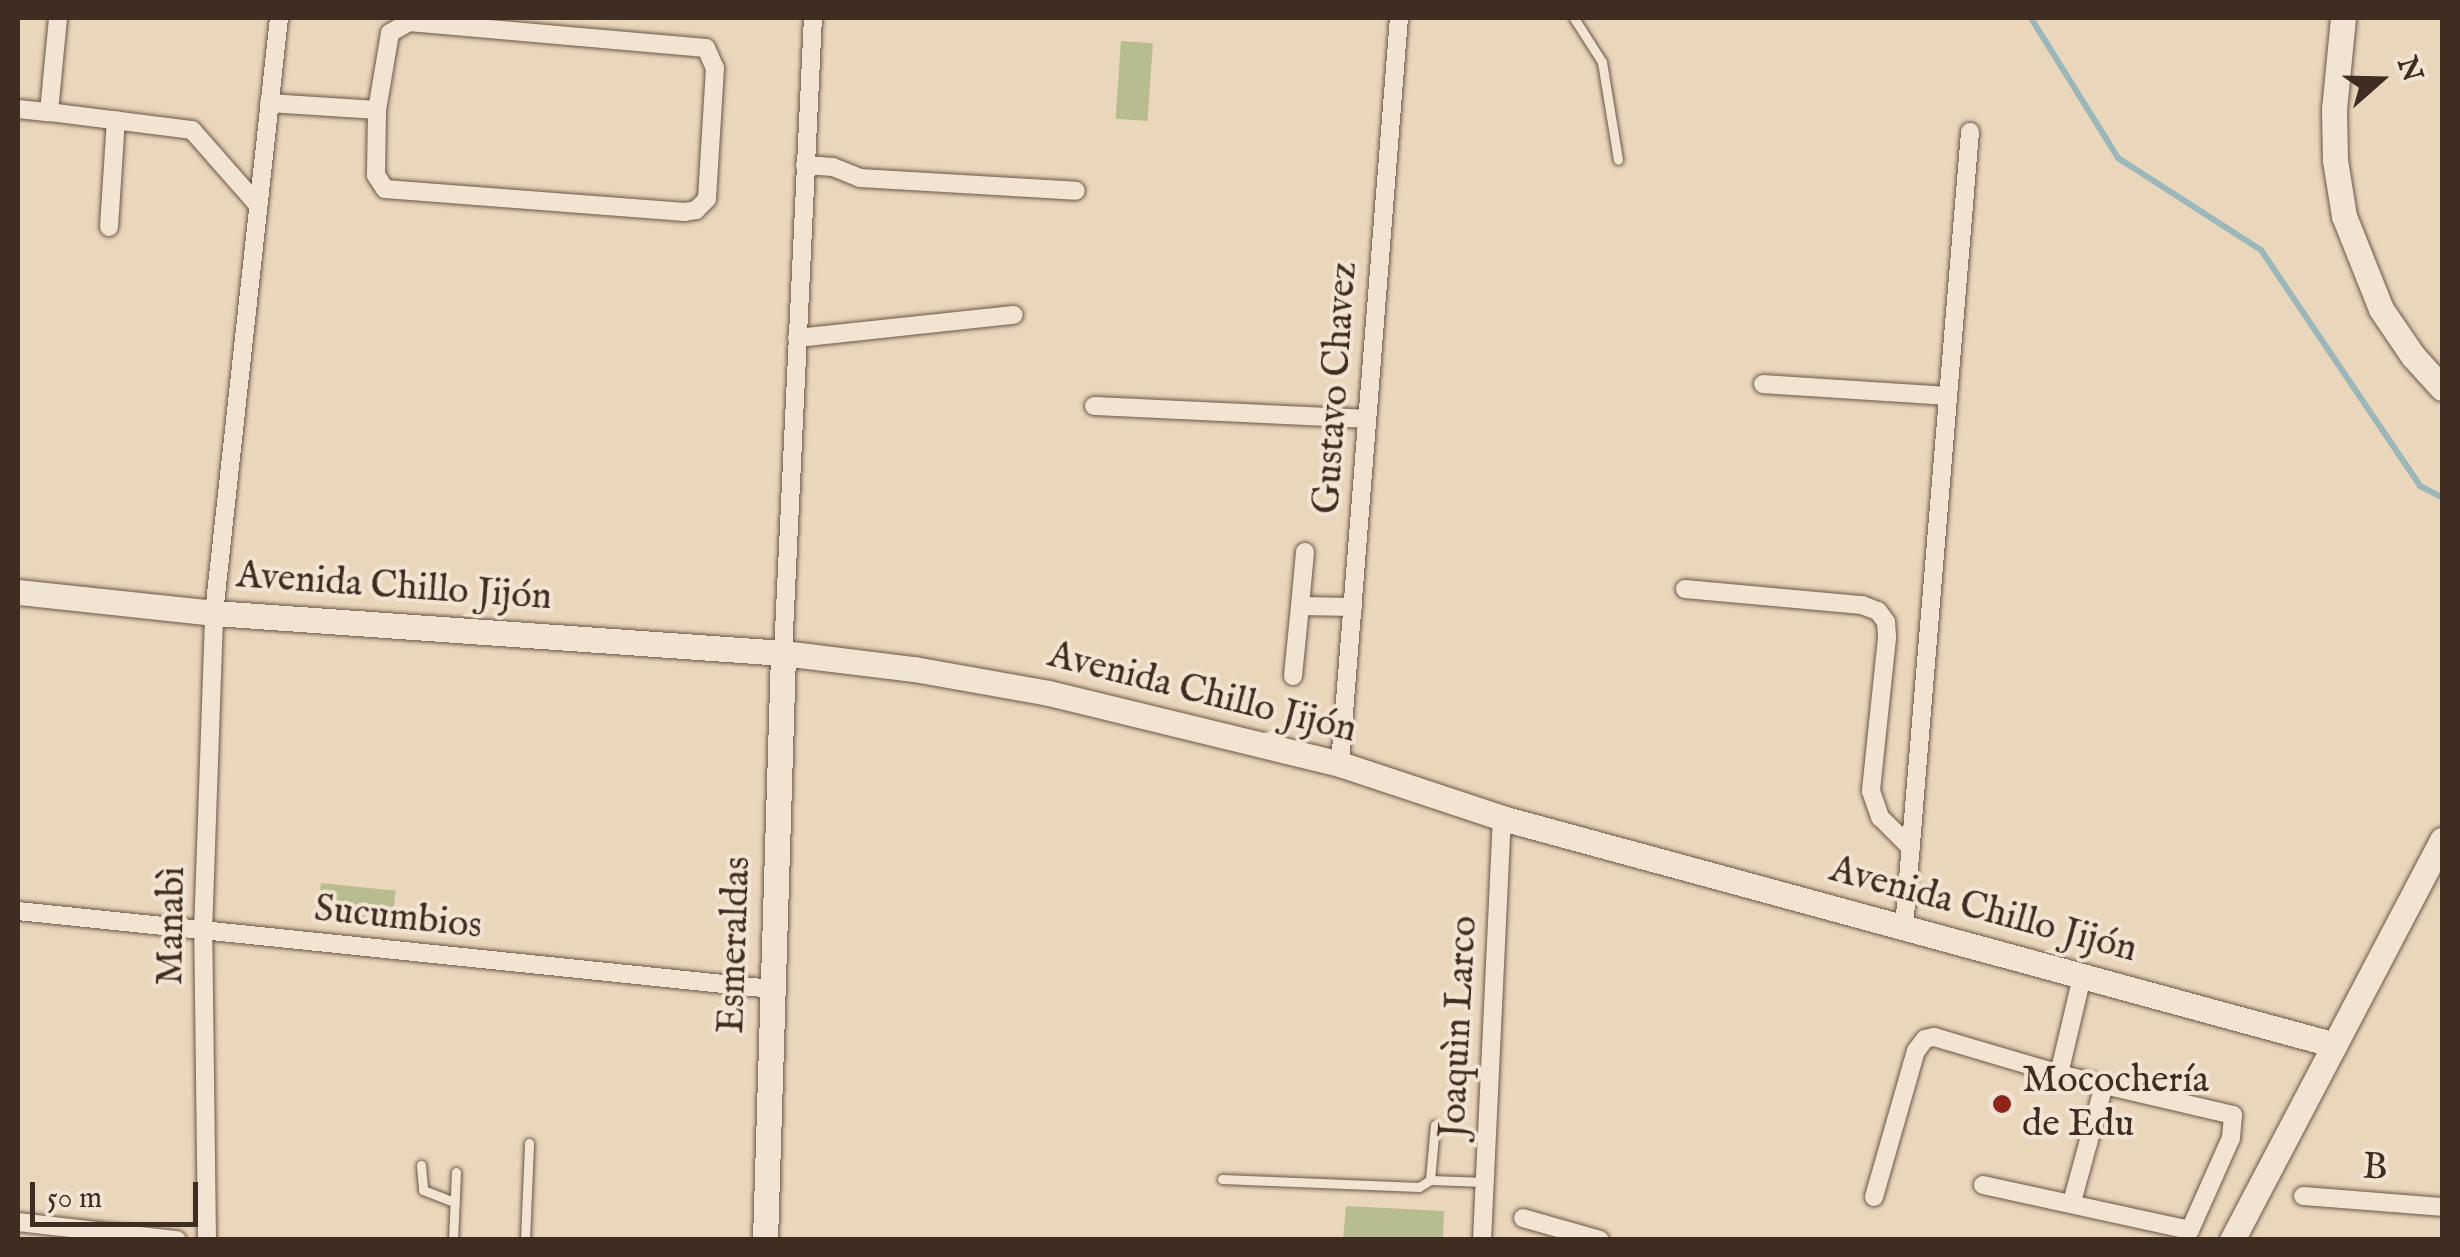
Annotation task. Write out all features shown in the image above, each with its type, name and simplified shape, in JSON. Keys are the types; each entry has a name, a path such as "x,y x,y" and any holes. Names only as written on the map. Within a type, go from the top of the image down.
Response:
{"street":[{"path":"49,112 58,18"},
{"name":"Manabì","path":"206,1240 203,932 214,614 279,18"},
{"path":"783,653 813,18"},
{"name":"Gustavo Chavez","path":"1340,764 1399,18"},
{"path":"2343,18 2334,109 2335,160 2344,216 2381,309 2413,356 2442,388"},
{"path":"409,22 706,48 714,57 716,68 708,199 696,210 685,212 394,193 379,185 376,174 377,110 390,34 409,22"},
{"path":"269,103 377,110"},
{"path":"18,108 192,130 256,204"},
{"path":"109,227 116,120"},
{"path":"1904,928 1970,132"},
{"path":"806,165 833,168 860,178 1076,192"},
{"path":"796,338 1014,315"},
{"path":"1763,384 1948,396"},
{"path":"1094,406 1366,419"},
{"path":"1293,676 1305,552"},
{"path":"1685,589 1862,604 1878,611 1886,622 1887,638 1871,791 1880,817 1911,848"},
{"name":"Avenida Chillo Jijón","path":"18,592 214,614 783,653 1050,693 1340,764 1502,818 2335,1045"},
{"path":"1300,606 1353,608"},
{"name":"Esmeraldas","path":"764,1240 783,653"},
{"name":"Joaquìn Larco","path":"1482,1240 1502,818"},
{"path":"2232,1240 2442,840"},
{"name":"Sucumbios","path":"18,912 772,989"},
{"path":"2060,1074 2082,977"},
{"path":"1874,1197 1916,1051 1926,1038 1934,1036 2060,1074 2233,1115 2231,1138 2190,1230 1983,1185"},
{"path":"2072,1202 2104,1085"},
{"name":"B","path":"2303,1196 2442,1207"},
{"path":"1522,1218 1600,1240"},
{"path":"18,1222 177,1240"}],"lane":[{"path":"1574,18 1602,62 1618,160"},
{"path":"1430,1180 1435,1125"},
{"path":"525,1240 529,1143"},
{"path":"421,1165 423,1190 455,1202"},
{"path":"453,1240 456,1172"},
{"path":"1222,1179 1418,1188 1430,1180 1485,1182"}],"green space":[{"path":"1121,41 1153,43 1147,121 1116,119"},
{"path":"321,883 396,891 392,923 318,915"},
{"path":"1346,1206 1444,1211 1443,1239 1343,1239"}],"waterway":[{"path":"2031,18 2118,158 2261,250 2420,486 2442,497"}],"place":[{"name":"Mocochería de Edu","path":"2002,1104"}]}
